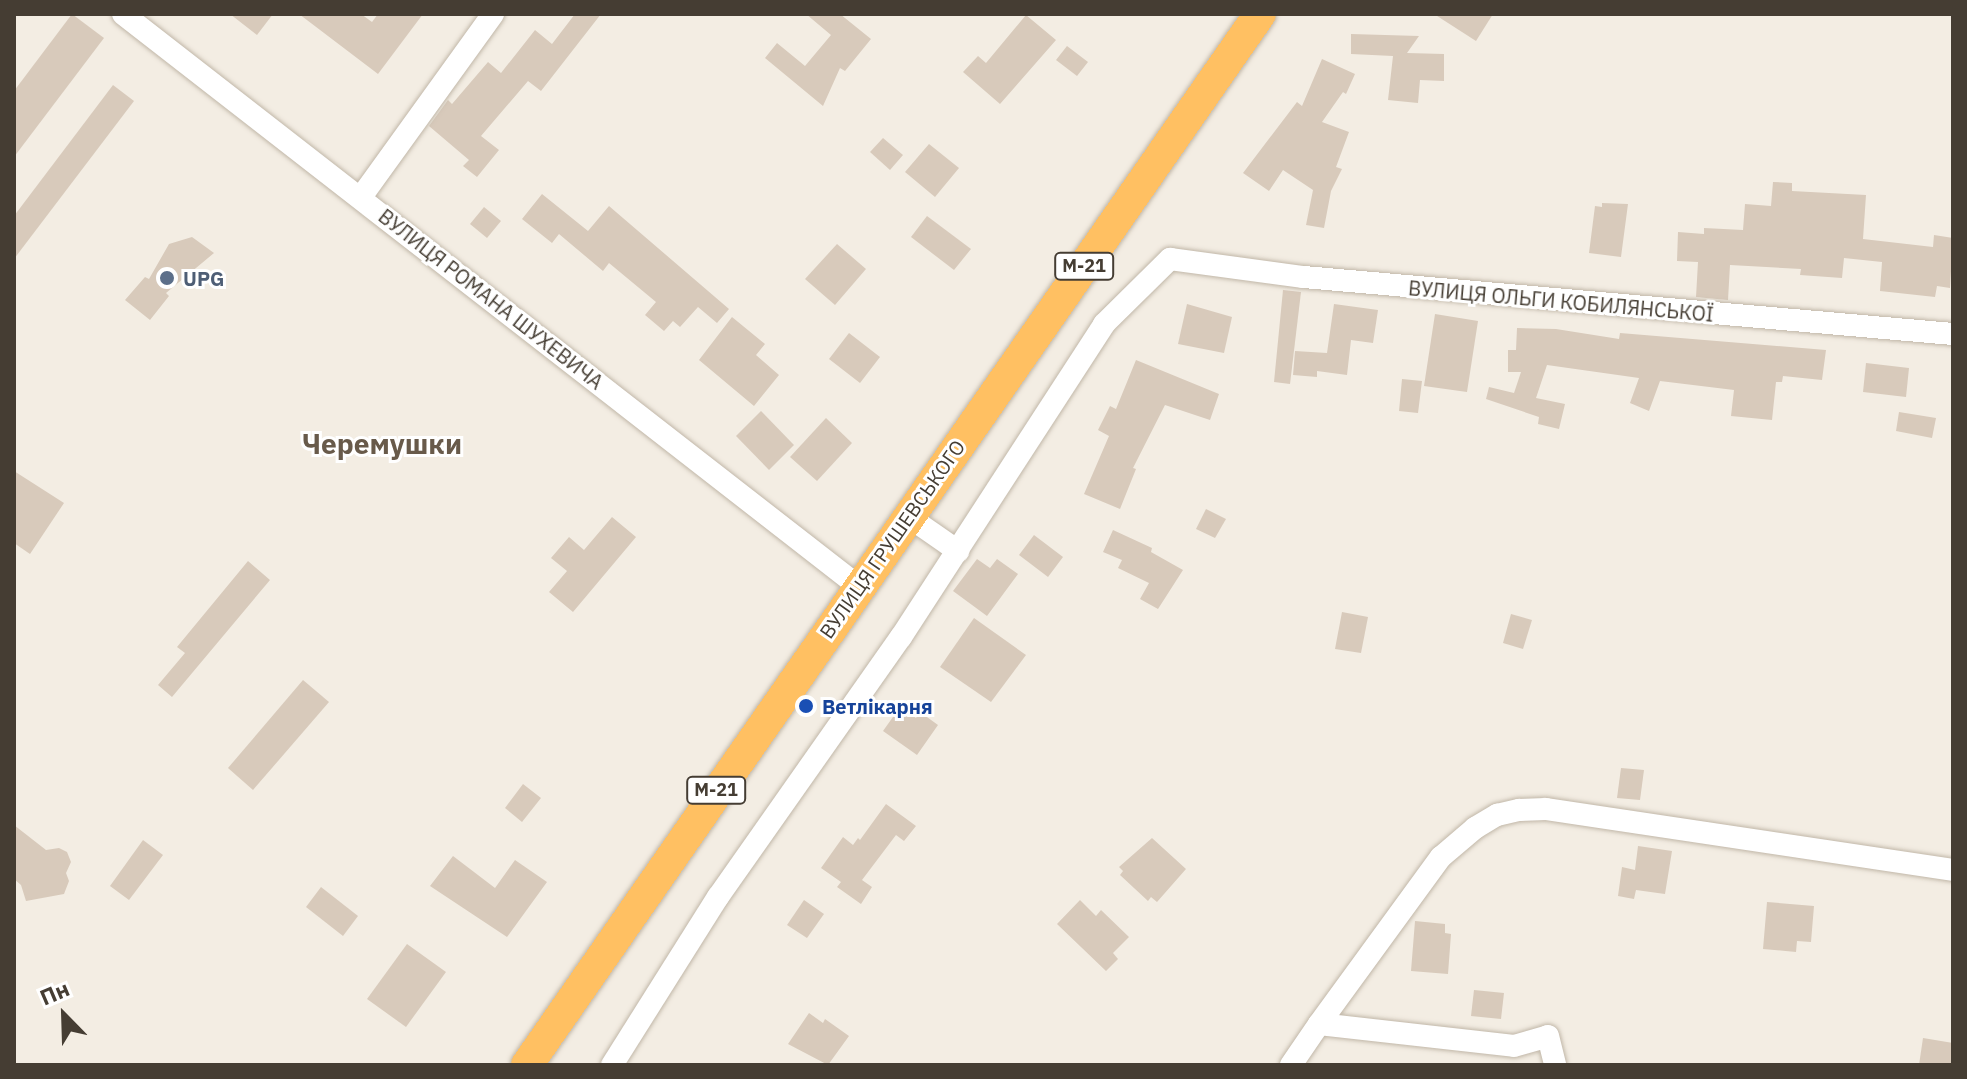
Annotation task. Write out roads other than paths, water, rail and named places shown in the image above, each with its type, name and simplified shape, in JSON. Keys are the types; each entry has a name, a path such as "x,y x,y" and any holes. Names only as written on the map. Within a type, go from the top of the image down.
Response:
{"highway":[{"name":"ВУЛИЦЯ ГРУШЕВСЬКОГО","path":"527,1065 858,586 1260,14"}],"street":[{"name":"ВУЛИЦЯ РОМАНА ШУХЕВИЧА","path":"123,14 858,586"},
{"path":"361,197 493,14"},
{"name":"ВУЛИЦЯ ОЛЬГИ КОБИЛЯНСЬКОЇ","path":"958,551 1104,324 1170,259 1320,279 1953,334"},
{"path":"612,1065 718,897 958,551 909,517"},
{"path":"1291,1065 1441,857 1475,828 1497,815 1546,809 1953,870"},
{"path":"1319,1024 1514,1046 1548,1036 1555,1065"}],"place":[{"name":"UPG","path":"167,278"},
{"name":"Ветлікарня","path":"806,706"}],"district":[{"name":"Черемушки","path":"382,444"}]}
